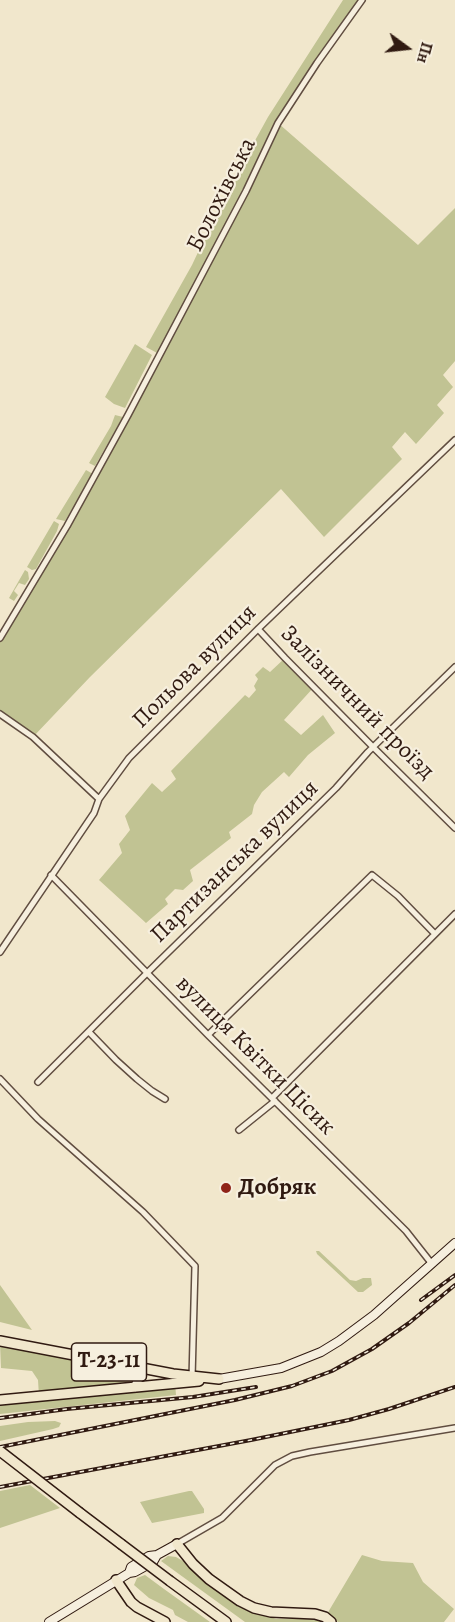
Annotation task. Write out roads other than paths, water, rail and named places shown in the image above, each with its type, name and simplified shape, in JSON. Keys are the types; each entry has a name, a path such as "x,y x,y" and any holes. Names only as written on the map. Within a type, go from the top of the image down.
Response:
{"main road":[{"name":"Т-23-11","path":"0,1400 192,1379 219,1379 281,1368 321,1352 339,1341 374,1315 455,1243"},
{"name":"Т-23-11","path":"0,1341 192,1379"},
{"path":"132,1366 137,1373 138,1380 135,1387"},
{"path":"0,1451 226,1622"},
{"path":"49,1622 129,1572 135,1572 153,1562 157,1556 177,1544 209,1579 240,1601 254,1608 271,1612 315,1614 331,1622"},
{"path":"116,1580 131,1602 165,1622"}],"street":[{"name":"Болохівська","path":"0,638 72,517 128,415 246,191 278,123 362,0"},
{"name":"Польова вулиця","path":"0,952 94,813 99,799 129,758 258,629 455,440"},
{"name":"Залізничний проїзд","path":"258,629 455,828"},
{"name":"Партизанська вулиця","path":"38,1082 336,788 373,747 455,667"},
{"path":"0,714 33,737 99,799"},
{"name":"вулиця Квітки Цісик","path":"51,875 208,1035 406,1231 432,1264"},
{"path":"208,1035 372,875 398,896 435,934"},
{"path":"239,1130 273,1099 455,914"},
{"path":"89,1032 137,1079 165,1099"},
{"path":"0,1080 38,1119 142,1212 195,1266 192,1379"},
{"path":"177,1544 222,1518 275,1465 292,1456 455,1428"}],"railway":[{"path":"421,1300 455,1275"},
{"path":"0,1447 235,1400 292,1386 332,1371 372,1349 409,1323 455,1285"},
{"path":"0,1418 193,1397 256,1387"},
{"path":"0,1487 349,1420 455,1387"}],"place":[{"name":"Добряк","path":"226,1188"}]}
